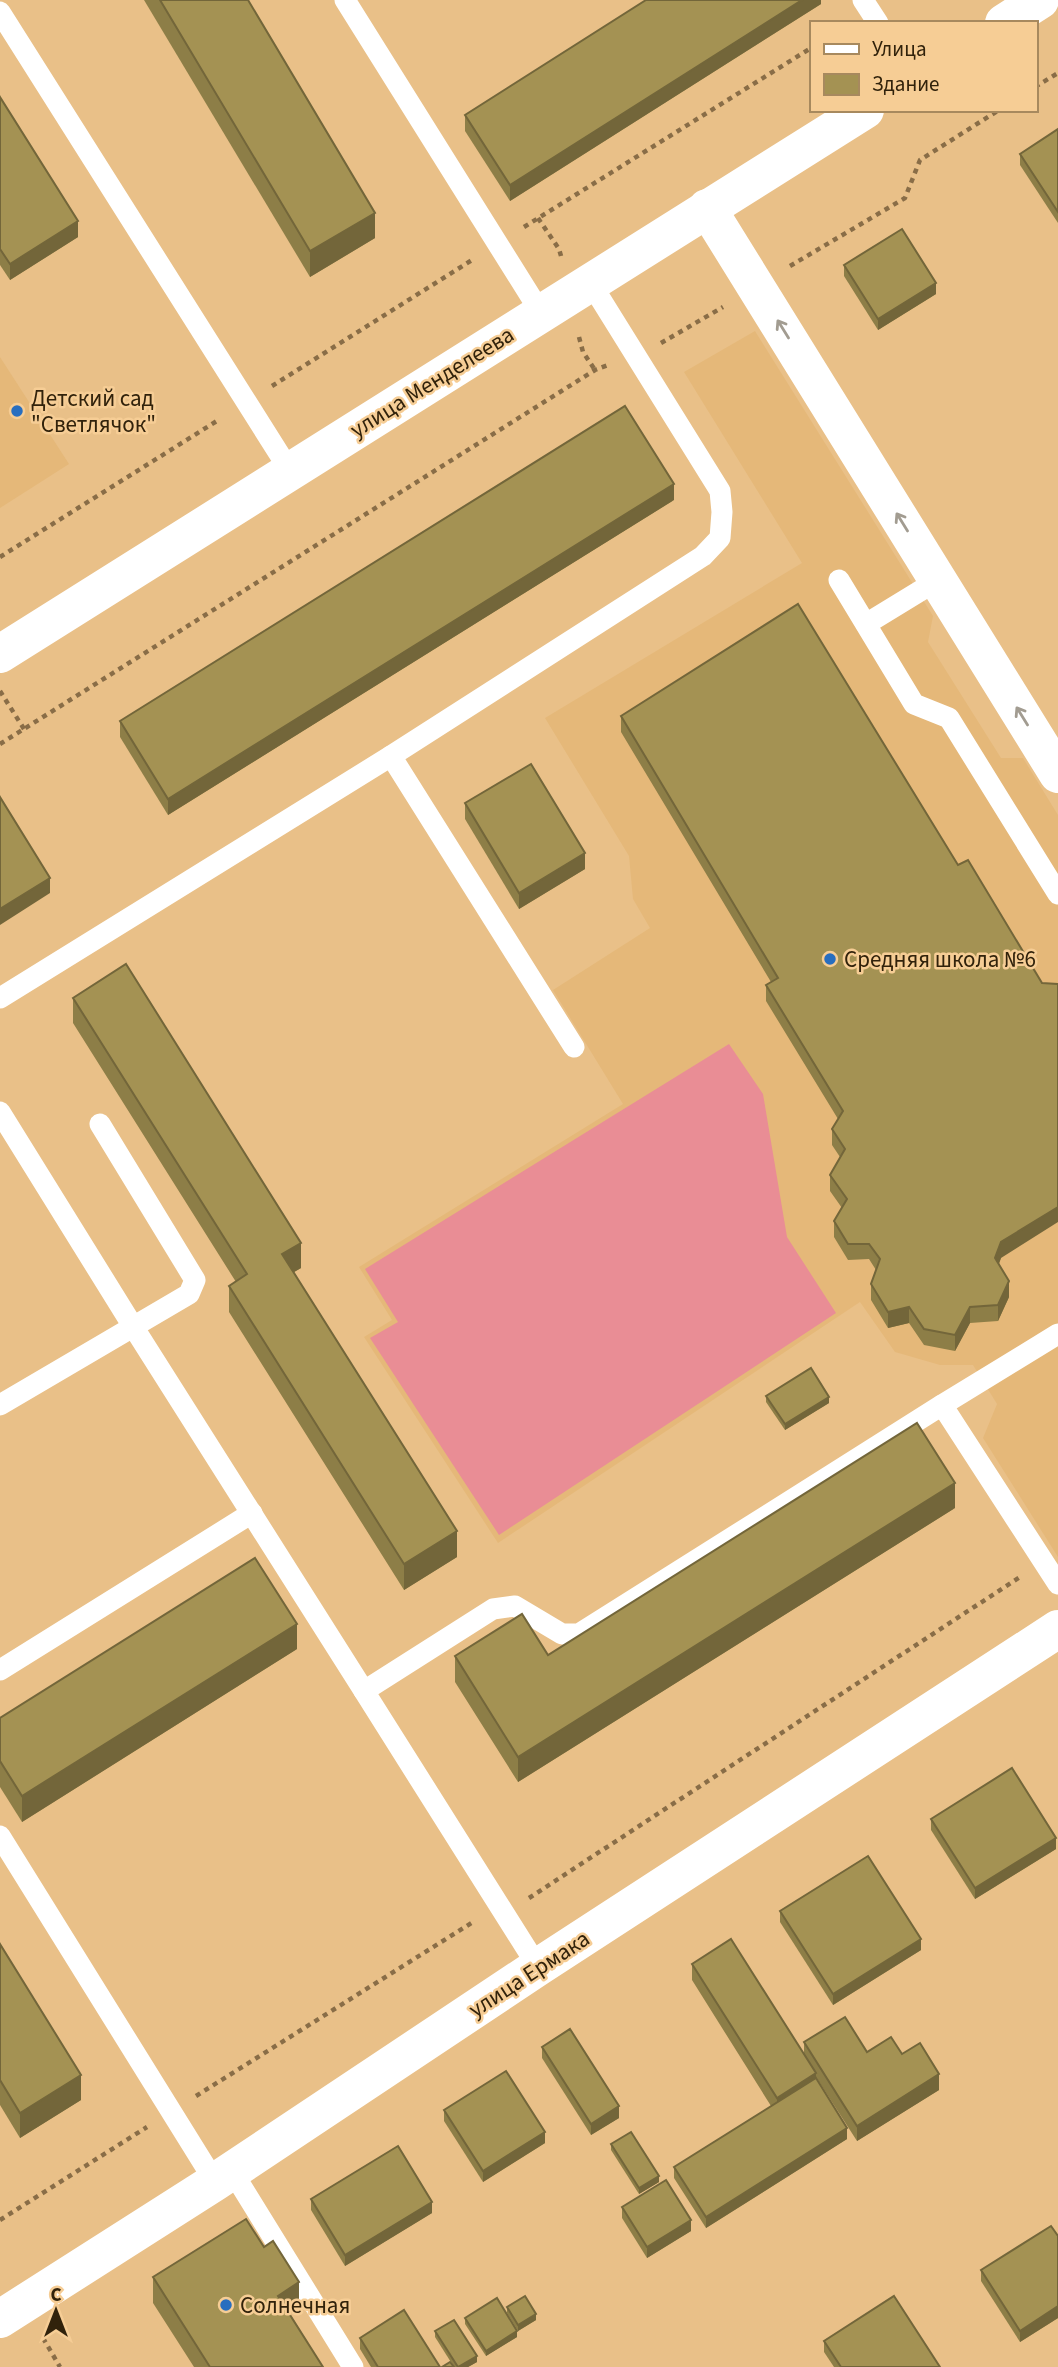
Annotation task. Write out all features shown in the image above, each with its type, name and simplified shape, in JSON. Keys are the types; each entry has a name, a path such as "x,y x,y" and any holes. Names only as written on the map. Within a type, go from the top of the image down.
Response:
{"street":[{"path":"1007,21 1040,0"},
{"name":"улица Менделеева","path":"0,654 862,112"},
{"path":"707,208 1058,774"},
{"name":"улица Ермака","path":"0,2319 224,2176 538,1967 1058,1629"}],"lane":[{"path":"345,0 541,313"},
{"path":"863,0 876,21"},
{"path":"0,12 290,471"},
{"path":"0,998 391,755 703,556 720,538 720,491 590,282"},
{"path":"839,580 914,704 949,718 1058,894"},
{"path":"866,624 938,580"},
{"path":"391,755 575,1047"},
{"path":"0,1112 538,1967"},
{"path":"0,1405 189,1294 195,1280 100,1124"},
{"path":"364,1690 493,1609 516,1606 562,1634 579,1634 1058,1334"},
{"path":"942,1405 1058,1584"},
{"path":"0,1670 252,1513"},
{"path":"2,1845 353,2367"}],"path":[{"path":"0,557 810,49"},
{"path":"1037,86 1058,73"},
{"path":"0,744 595,370 670,340 905,198 920,160 996,112"},
{"path":"0,691 24,729"}],"shaded area":[{"name":"Средняя школа №6","path":"755,331 933,616 928,642 1001,758 1023,758 1058,815 1058,1557 983,1438 997,1404 973,1365 940,1365 895,1352 860,1302 498,1543 364,1337 392,1320 359,1267 623,1104 553,990 650,928 633,899 629,856 545,718 802,563 684,372"},
{"name":"Детский сад \"Светлячок\"","path":"0,357 69,464 0,508"},
{"path":"729,1044 763,1094 787,1237 836,1313 499,1535 370,1338 398,1322 365,1269"}],"building":[{"path":"160,0 248,0 375,213 310,251"},
{"path":"646,0 802,0 510,185 465,115"},
{"path":"0,97 78,221 10,264 0,249"},
{"path":"1058,129 1058,212 1020,154"},
{"path":"902,229 936,283 878,319 844,265"},
{"path":"625,406 674,484 168,799 120,721"},
{"path":"798,604 958,865 968,860 1042,983 1058,984 1058,1207 1001,1242 995,1258 1009,1281 998,1305 970,1307 955,1335 924,1329 909,1307 888,1312 871,1284 880,1259 869,1244 848,1244 834,1221 847,1199 830,1175 845,1149 832,1129 843,1111 766,985 778,978 621,716"},
{"path":"531,764 585,853 519,893 465,803"},
{"path":"0,797 50,878 0,909"},
{"path":"126,964 301,1243 282,1254 457,1531 404,1564 229,1286 247,1274 73,998"},
{"path":"811,1368 829,1397 785,1424 766,1396"},
{"path":"917,1423 955,1483 518,1757 455,1656 522,1614 548,1655"},
{"path":"255,1558 297,1624 22,1796 0,1761 0,1718"},
{"path":"1012,1768 1056,1838 975,1888 931,1819"},
{"path":"868,1856 921,1939 833,1994 780,1911"},
{"path":"731,1939 816,2073 777,2098 692,1964"},
{"path":"0,1944 81,2075 20,2113 0,2080"},
{"path":"845,2017 867,2052 891,2037 902,2054 920,2043 939,2074 857,2126 804,2042"},
{"path":"570,2029 619,2106 591,2124 542,2047"},
{"path":"506,2071 545,2132 483,2171 444,2110"},
{"path":"816,2078 847,2128 706,2217 674,2167"},
{"path":"631,2132 659,2176 639,2188 611,2144"},
{"path":"398,2146 432,2202 345,2255 311,2199"},
{"path":"666,2180 691,2220 647,2247 622,2207"},
{"name":"Солнечная","path":"246,2219 264,2247 273,2241 299,2282 278,2296 323,2367 210,2367 153,2277"},
{"path":"1051,2226 1058,2236 1058,2306 1020,2331 981,2270"},
{"path":"525,2296 536,2314 518,2325 507,2307"},
{"path":"894,2296 940,2367 841,2367 824,2341"},
{"path":"497,2298 517,2331 486,2351 465,2318"},
{"path":"404,2310 440,2367 378,2367 360,2338"},
{"path":"454,2320 477,2356 458,2367 435,2331"}],"place":[{"name":"Детский сад \"Светлячок\"","path":"17,411"},
{"name":"Средняя школа №6","path":"830,959"},
{"name":"Солнечная","path":"226,2305"}]}
